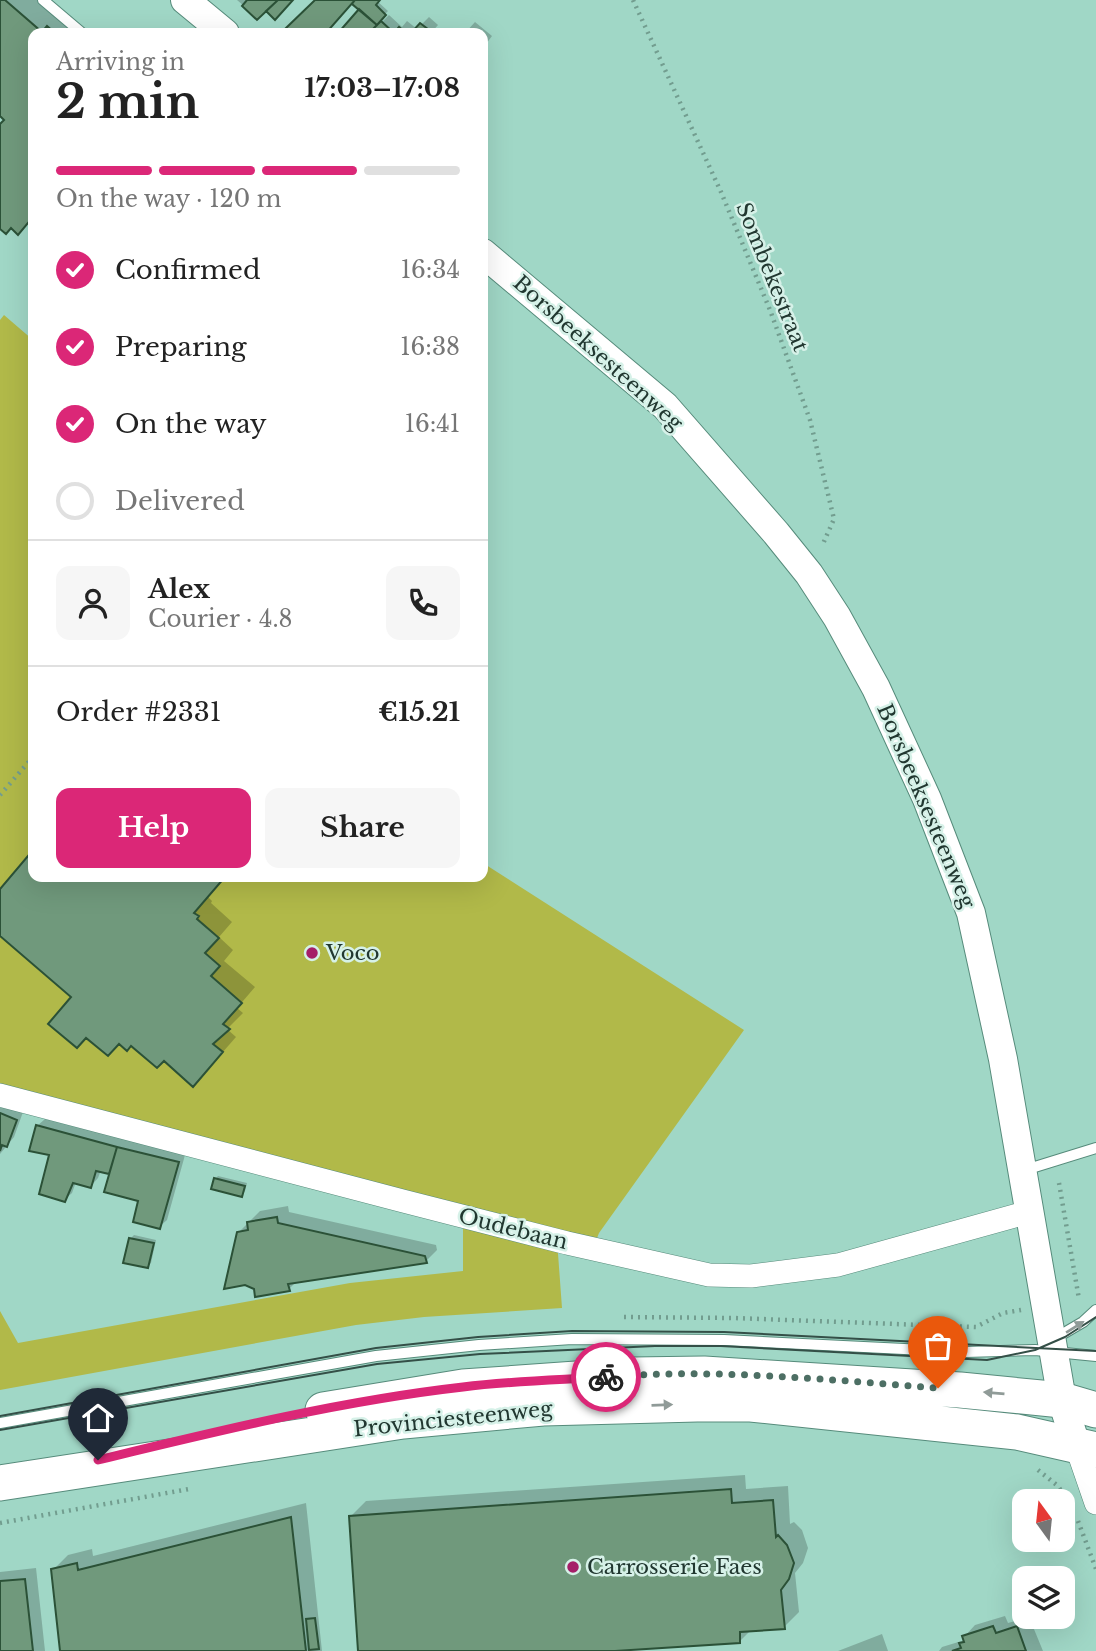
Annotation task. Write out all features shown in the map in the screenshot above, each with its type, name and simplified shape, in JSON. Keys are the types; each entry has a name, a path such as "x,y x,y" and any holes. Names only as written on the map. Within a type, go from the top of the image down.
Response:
{"main road":[{"name":"Provinciesteenweg","path":"10,1481 287,1416 404,1395 522,1381 633,1375 736,1375 947,1389 1062,1400 1096,1410"},
{"name":"Provinciesteenweg","path":"10,1481 335,1430 477,1413 542,1408 697,1404 751,1404 1017,1432 1086,1457"}],"street":[{"path":"185,0 214,28"},
{"name":"Borsbeeksesteenweg","path":"488,257 665,407 776,533 808,574 876,688 927,799 971,914 998,1034 1062,1400 1086,1457 1096,1503"},
{"name":"Oudebaan","path":"0,1095 427,1208 709,1275 751,1276 838,1265 1029,1212"}],"lane":[{"path":"43,0 76,28"},
{"path":"1023,1171 1096,1148"},
{"path":"1053,1346 1096,1310"},
{"path":"0,1423 376,1356 572,1339 724,1340 965,1352 1053,1346 1096,1356"}],"path":[{"name":"Sombekestraat","path":"634,0 721,192 770,310 810,420 834,519 808,574"},
{"path":"0,795 28,763"},
{"path":"1059,1183 1083,1322"},
{"path":"1037,1469 1086,1457"}],"green space":[{"name":"Voco","path":"4,315 28,336 28,882 488,882 488,866 744,1030 599,1233 593,1248 557,1240 562,1308 424,1317 356,1325 0,1390 0,1311 18,1343 350,1283 463,1271 463,1216 0,1095 0,320"}],"building":[{"path":"0,0 5,0 37,28 28,28 28,223 18,235 11,228 6,234 0,229 0,124 4,120 0,116"},
{"path":"247,0 278,0 257,20 242,6"},
{"path":"278,0 293,0 275,20 266,11"},
{"path":"315,0 355,0 330,28 286,28"},
{"path":"355,0 380,0 376,5 386,15 377,25 352,4"},
{"path":"359,9 377,25 374,28 342,28"},
{"path":"381,21 389,28 374,28"},
{"path":"28,856 28,882 221,882 194,913 199,916 197,919 219,938 205,953 220,966 211,976 242,1003 223,1024 230,1029 213,1044 223,1052 193,1087 164,1061 157,1068 131,1046 127,1051 119,1044 108,1056 86,1038 77,1048 48,1024 71,997 0,936 0,889"},
{"path":"0,1113 17,1120 7,1147 2,1145 0,1151"},
{"path":"36,1125 117,1147 109,1174 96,1171 91,1188 73,1183 65,1202 39,1194 49,1155 29,1151"},
{"path":"117,1147 179,1162 160,1229 133,1222 138,1201 104,1192"},
{"path":"214,1178 245,1186 242,1197 211,1189"},
{"path":"277,1217 278,1223 425,1256 427,1263 288,1284 290,1291 255,1297 254,1289 245,1285 224,1289 237,1232 248,1230 247,1222"},
{"path":"129,1238 154,1243 148,1268 123,1263"},
{"name":"Carrosserie Faes","path":"731,1489 732,1503 773,1500 776,1537 778,1535 787,1545 794,1563 789,1579 781,1590 785,1629 740,1632 740,1643 615,1651 358,1651 349,1516"},
{"path":"291,1517 306,1651 60,1651 51,1569 77,1563 78,1570"},
{"path":"25,1579 33,1651 0,1651 0,1581"},
{"path":"315,1618 319,1649 309,1650 306,1619"},
{"path":"993,1626 996,1633 1012,1628 1018,1629 1026,1651 952,1651 961,1648 959,1643 964,1642 962,1636"}],"tram line":[{"path":"0,1430 377,1364 480,1354 655,1346 721,1346 987,1360 1035,1350 1065,1337 1096,1317"},
{"path":"0,1416 376,1348 478,1337 572,1331 724,1332 1096,1351"}],"way so far":[{"path":"606,1377 736,1375 938,1388"}],"place":[{"name":"Voco","path":"312,953"},
{"name":"Carrosserie Faes","path":"573,1567"}],"route":[{"path":"98,1460 287,1416 404,1395 510,1382 606,1377"}]}
